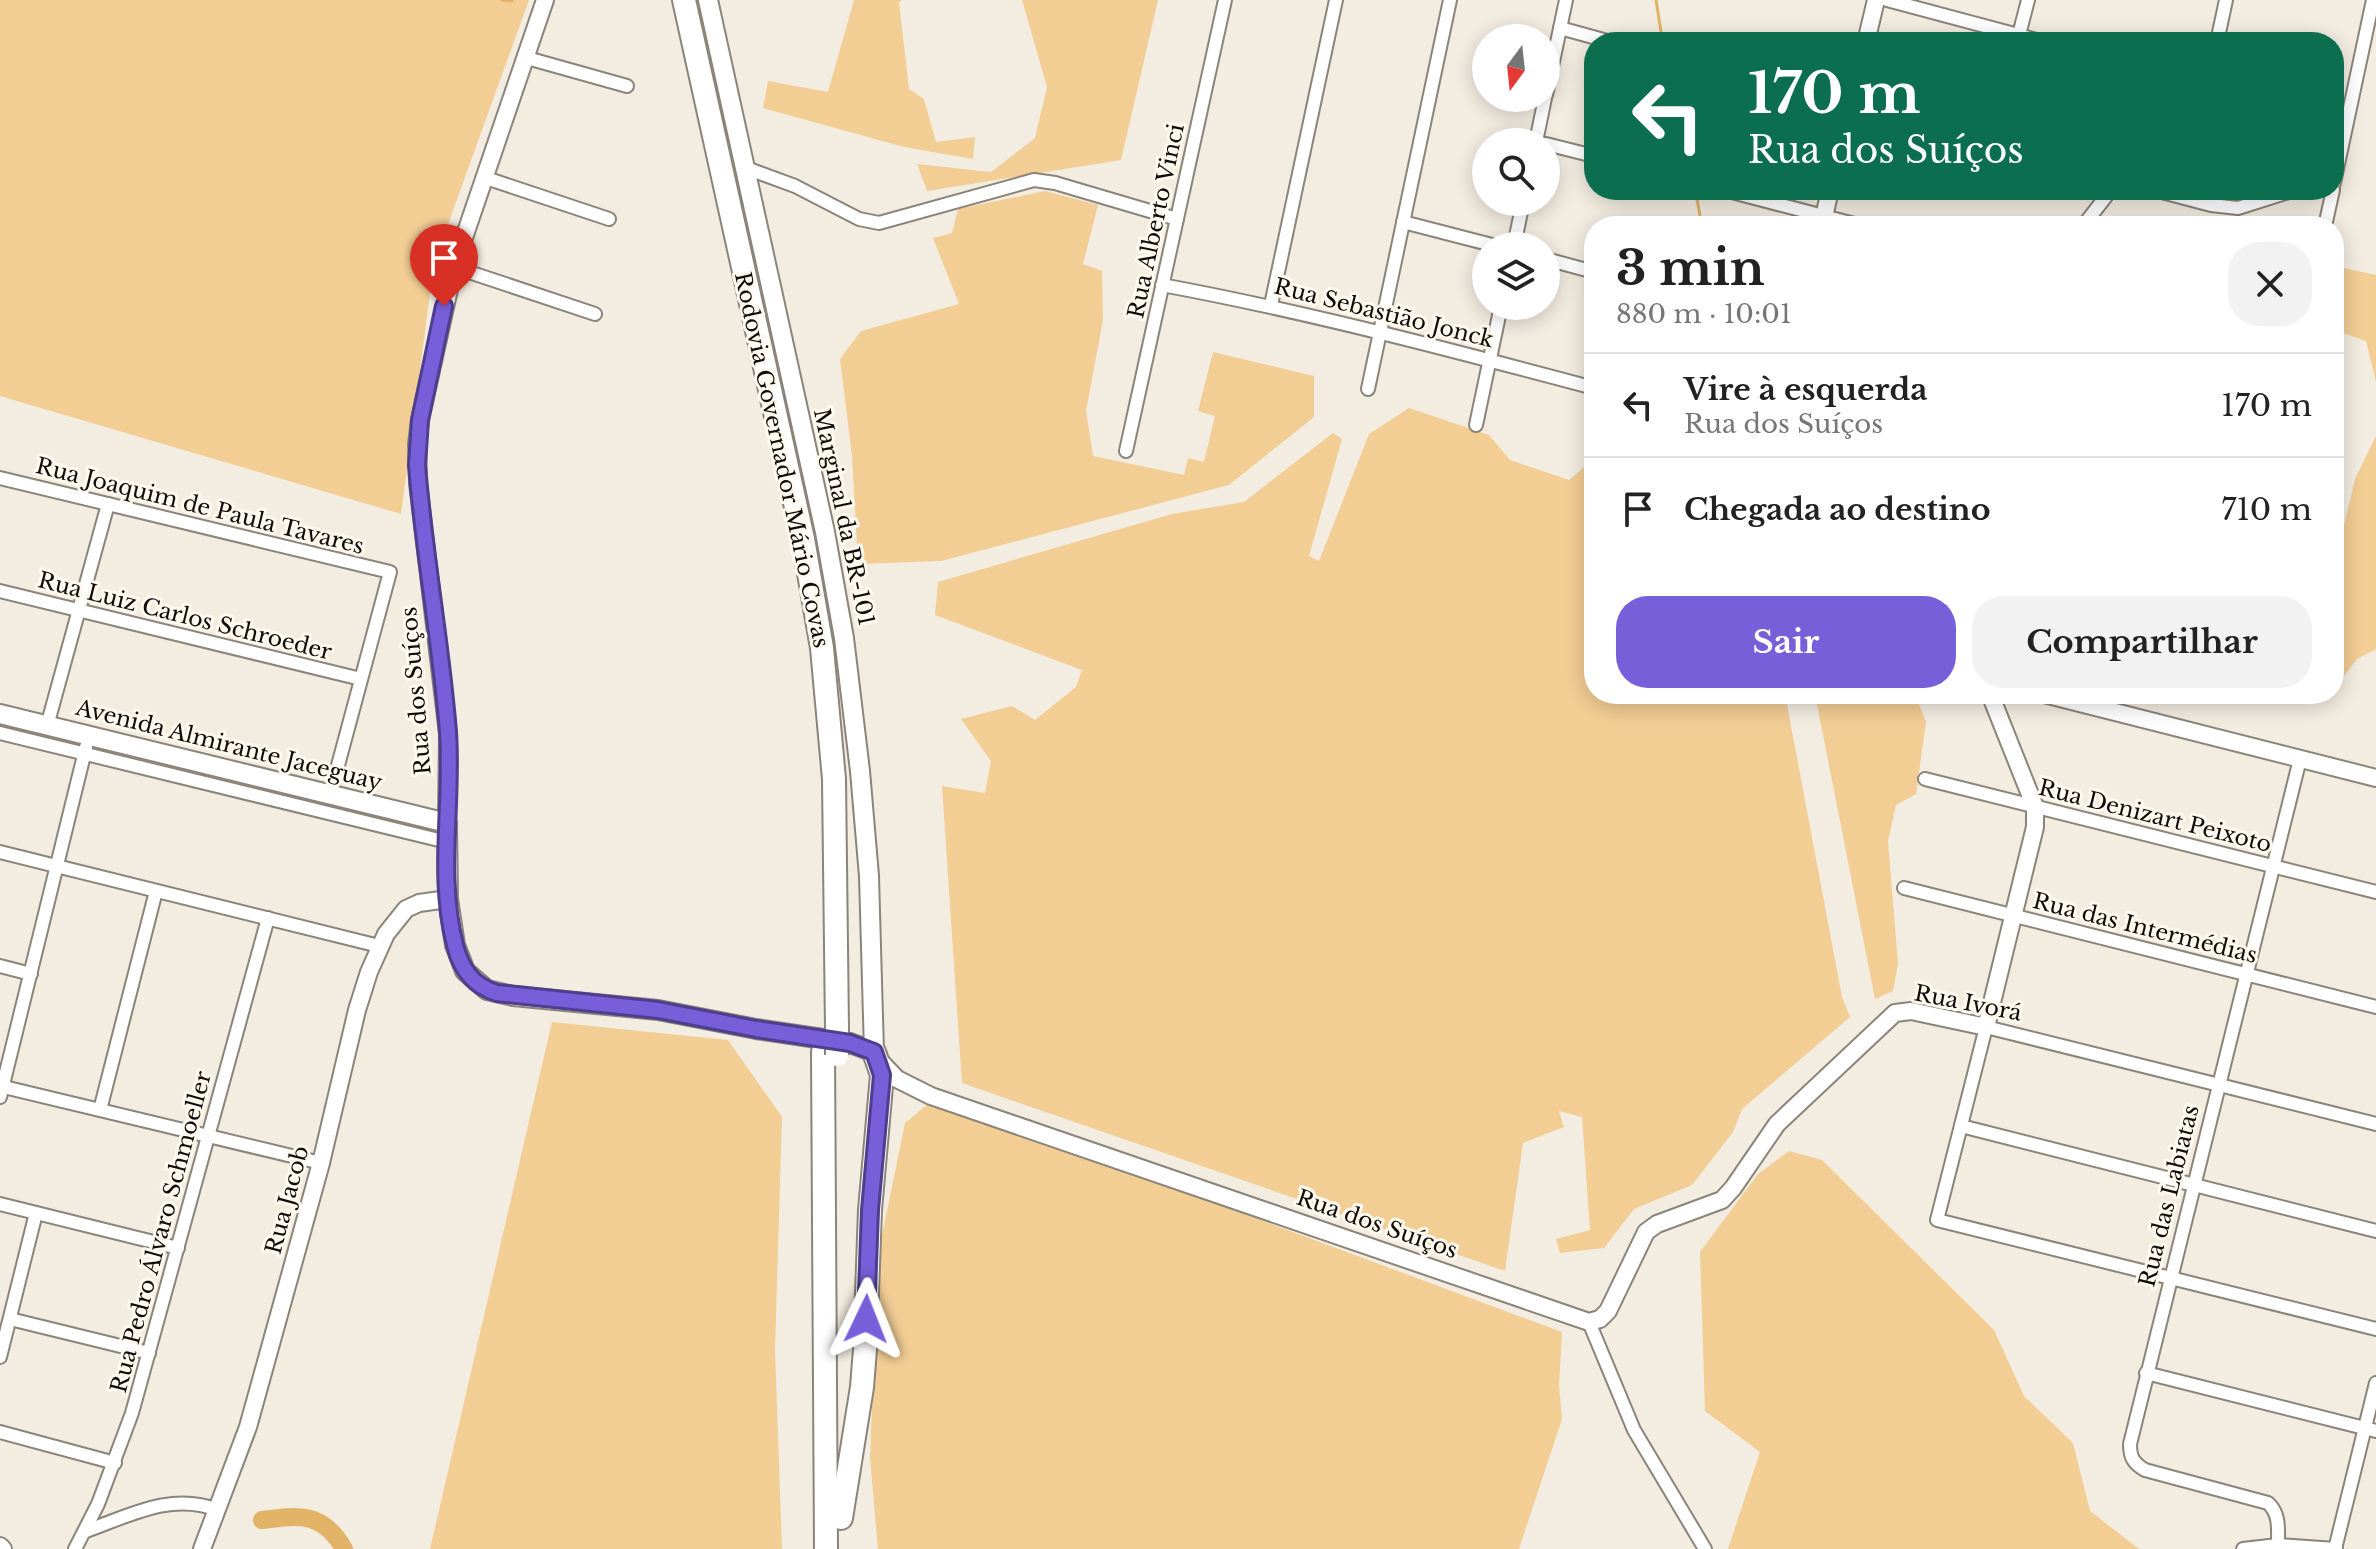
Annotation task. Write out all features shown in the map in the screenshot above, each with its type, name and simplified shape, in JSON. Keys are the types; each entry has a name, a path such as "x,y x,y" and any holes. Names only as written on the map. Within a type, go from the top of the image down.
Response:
{"highway":[{"name":"Rodovia Governador Mário Covas","path":"674,1 816,609 827,693 834,779 826,1549"},
{"path":"841,1518 862,1387 870,1210 882,1075 874,1052"},
{"name":"Rodovia Governador Mário Covas","path":"830,1054 840,1549"}],"main road":[{"name":"Marginal da BR-101","path":"708,0 825,532 844,638 869,876 874,1052"},
{"name":"Avenida Almirante Jaceguay","path":"0,714 47,726 87,745 330,795 447,833"},
{"name":"Rua dos Suíços","path":"447,833 448,899 460,961 470,978 487,990 513,996 658,1010 850,1043 874,1052"}],"street":[{"name":"Rua dos Suíços","path":"447,833 448,734 417,465 420,420 454,267 545,0"},
{"name":"Rua Alberto Vinci","path":"1126,451 1225,0"},
{"path":"1271,305 1336,0"},
{"path":"1368,389 1450,0"},
{"path":"1566,0 1560,28 1584,35"},
{"path":"1868,32 1876,0"},
{"path":"1887,0 2008,32"},
{"path":"2020,32 2028,0"},
{"path":"2219,32 2226,0"},
{"path":"2344,136 2373,0"},
{"path":"527,58 627,86"},
{"path":"1560,148 1584,154"},
{"path":"746,168 804,190 859,219 879,223 1034,180 1055,183 1177,219"},
{"path":"486,178 609,219"},
{"path":"1756,200 1807,216"},
{"path":"2091,216 2103,200"},
{"path":"2198,200 2238,208 2263,200"},
{"path":"1403,222 1472,240"},
{"path":"1560,263 1584,269"},
{"path":"454,267 595,314"},
{"name":"Rua Sebastião Jonck","path":"1162,285 1271,305 1584,385"},
{"path":"1476,425 1498,320"},
{"name":"Rua Joaquim de Paula Tavares","path":"0,478 390,572 361,679"},
{"path":"47,726 108,504"},
{"name":"Rua Luiz Carlos Schroeder","path":"0,591 361,679"},
{"path":"330,795 361,679"},
{"path":"1994,704 2035,807 2034,836 1937,1220 2376,1329"},
{"path":"2100,704 2376,778"},
{"name":"Avenida Almirante Jaceguay","path":"0,733 87,745 447,833"},
{"path":"87,745 1,1090 100,1110 321,1163"},
{"name":"Rua das Labiatas","path":"2278,1545 2278,1520 2275,1509 2268,1503 2145,1470 2130,1455 2130,1444 2300,759"},
{"name":"Rua Denizart Peixoto","path":"1925,779 2376,892"},
{"path":"0,852 379,946"},
{"name":"Rua das Intermédias","path":"1904,888 2376,1007"},
{"path":"100,1110 156,891"},
{"name":"Rua Jacob","path":"202,1549 248,1427 321,1163 357,1010 379,946 395,920 406,909 419,903 448,899"},
{"name":"Rua Pedro Álvaro Schmoeller","path":"75,1549 115,1463 149,1353 268,918"},
{"path":"0,966 31,974"},
{"name":"Rua Ivorá","path":"1589,1322 1600,1319 1608,1311 1646,1232 1657,1224 1722,1200 1777,1124 1895,1013 1911,1011 1986,1027 2376,1124"},
{"name":"Rua dos Suíços","path":"874,1052 889,1072 909,1087 1589,1322"},
{"path":"881,1097 909,1087"},
{"path":"1961,1126 2376,1231"},
{"path":"0,1204 178,1248"},
{"path":"0,1357 36,1213"},
{"path":"10,1319 149,1353"},
{"path":"1589,1322 1634,1430 1705,1549"},
{"path":"2146,1373 2370,1430"},
{"path":"2243,1549 2278,1545 2335,1549 2370,1430 2376,1383"},
{"path":"0,1432 115,1463"},
{"path":"86,1531 167,1504 196,1503 218,1510"}],"shaded area":[{"path":"0,0 529,0 434,263 401,514 0,396"},
{"path":"854,0 902,0 899,2 909,89 924,99 936,142 975,137 973,159 904,147 763,108 768,81 828,92"},
{"path":"1022,0 1158,0 1121,160 927,191 917,164 991,172 1035,138 1047,87"},
{"path":"1045,191 1098,205 1083,264 1102,271 1103,320 1086,411 1093,456 1184,475 1188,458 1204,462 1215,416 1198,411 1213,352 1314,376 1314,417 1229,485 941,561 858,564 852,456 840,359 861,331 959,304 933,238 952,233 958,209"},
{"path":"2344,268 2376,275 2376,382 2366,341 2344,333"},
{"path":"1409,408 1489,435 1510,460 1569,480 1584,467 1584,704 1787,704 1842,997 1850,1017 1742,1109 1733,1132 1692,1185 1634,1209 1604,1248 1560,1253 1556,1239 1590,1230 1582,1117 1559,1111 1564,1127 1523,1143 1505,1271 962,1083 942,786 985,793 991,761 961,719 1012,706 1035,720 1076,687 1082,670 935,615 938,582 1172,514 1244,502 1333,433 1342,439 1309,556 1319,561 1369,434"},
{"path":"2376,436 2376,649 2357,659 2344,676 2344,525 2355,479"},
{"path":"1817,704 1919,704 1926,722 1916,794 1896,805 1888,841 1898,964 1893,991 1875,999"},
{"path":"552,1022 728,1040 782,1117 775,1349 782,1549 430,1549"},
{"path":"929,1103 1212,1202 1562,1332 1559,1386 1562,1419 1519,1549 878,1549 870,1458 878,1255 905,1123"},
{"path":"1789,1151 1822,1160 1994,1330 2024,1396 2073,1443 2090,1511 2139,1549 1728,1549 1760,1452 1705,1411 1700,1252 1758,1174"}],"waterway":[{"path":"502,0 512,1"},
{"path":"1656,0 1661,32"},
{"path":"1697,200 1700,216"},
{"path":"262,1520 299,1517 319,1522 328,1528 344,1549"}],"route":[{"path":"444,306 420,420 417,465 445,696 449,758 448,899 460,961 470,978 497,993 658,1010 850,1043 874,1052 882,1075 873,1164 866,1319"}]}
